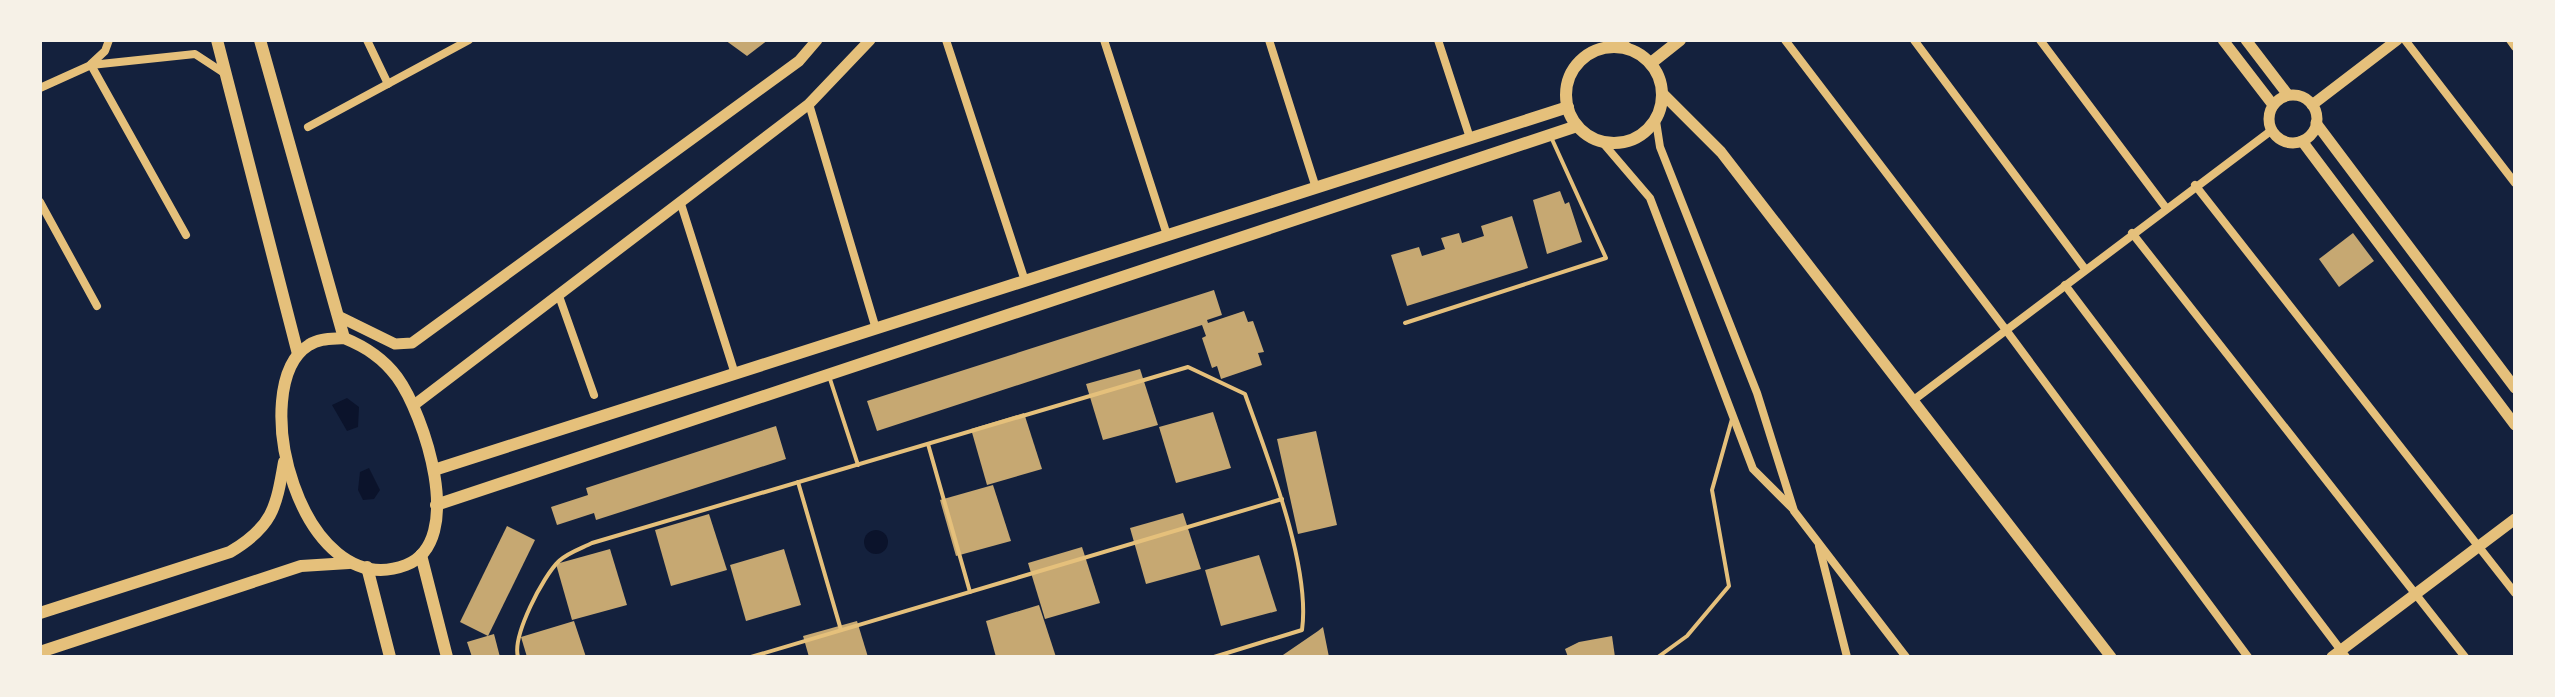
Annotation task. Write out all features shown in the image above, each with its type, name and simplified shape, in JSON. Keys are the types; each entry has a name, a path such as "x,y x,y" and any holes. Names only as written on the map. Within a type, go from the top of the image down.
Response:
{"main road":[{"path":"217,40 298,354"},
{"path":"260,40 344,338"},
{"path":"1651,63 1680,40"},
{"path":"1623,44 1651,63 1660,78 1663,94 1656,121 1633,140 1603,143 1577,126 1568,107 1567,83 1584,57 1597,49 1623,44"},
{"path":"434,470 1568,107"},
{"path":"436,505 1577,126"},
{"path":"349,563 314,529 290,476 282,408 289,370 298,354 321,340 344,338 383,361 414,405 434,470 436,505 434,524 421,555 447,657"},
{"path":"40,613 230,552 249,541 270,521 274,512 286,451"},
{"path":"40,652 301,566 349,563 367,567 398,567 421,555"},
{"path":"367,567 390,657"}],"street":[{"path":"91,65 105,51 109,40"},
{"path":"367,40 388,84"},
{"path":"308,127 469,40"},
{"path":"414,405 809,104 870,40"},
{"path":"946,40 1025,281"},
{"path":"1104,40 1167,235"},
{"path":"1269,40 1316,188"},
{"path":"1438,40 1470,138"},
{"path":"1785,40 2006,330 2248,657"},
{"path":"1914,40 2085,269"},
{"path":"2040,40 2166,208"},
{"path":"2223,40 2273,105"},
{"path":"2246,40 2288,95"},
{"path":"2312,105 2397,40"},
{"path":"2405,40 2515,183"},
{"path":"2510,40 2515,47"},
{"path":"338,316 395,344 412,343 799,61 812,42"},
{"path":"40,88 91,65 195,54 228,76"},
{"path":"91,65 186,235"},
{"path":"1663,94 1721,152 1915,399 2111,657"},
{"path":"2316,123 2302,141 2288,142 2272,130 2269,117 2273,105 2288,95 2302,96 2312,105 2316,123 2515,388"},
{"path":"809,104 876,329"},
{"path":"1656,121 1660,147 1757,393 1794,511"},
{"path":"1915,399 2195,185 2272,130"},
{"path":"2302,141 2515,425"},
{"path":"1603,143 1650,198 1753,469 1794,511 1906,657"},
{"path":"2195,185 2515,593"},
{"path":"40,202 97,306"},
{"path":"681,204 735,374"},
{"path":"2132,233 2465,657"},
{"path":"2065,285 2340,655 2515,519"},
{"path":"559,296 594,395"},
{"path":"1818,541 1847,657"}],"lane":[{"path":"1405,323 1606,258 1550,135"},
{"path":"518,657 516,650 530,607 559,560 592,543 1188,367 1245,394 1282,499 1305,609 1302,630 1214,657"},
{"path":"828,373 858,465"},
{"path":"1658,657 1687,636 1729,586 1712,490 1734,413"},
{"path":"928,444 970,592"},
{"path":"798,482 842,630"},
{"path":"751,657 1282,499"}],"water":[{"path":"347,398 359,407 358,427 347,431 332,405"},
{"path":"369,468 380,490 374,499 363,500 358,490 360,472"},
{"path":"876,530 885,533 888,542 885,551 876,554 867,551 864,542 867,533"}],"building":[{"path":"725,40 768,40 747,56"},
{"path":"1560,191 1565,204 1569,202 1582,242 1547,254 1533,200"},
{"path":"1512,216 1528,268 1407,306 1391,255 1419,247 1422,256 1445,249 1441,238 1459,233 1462,243 1484,236 1481,226"},
{"path":"2353,233 2374,261 2339,287 2319,259"},
{"path":"1214,290 1222,315 1207,320 1208,323 1244,311 1248,322 1253,321 1264,352 1258,353 1262,365 1221,379 1217,366 1212,368 1202,338 1206,336 1202,325 877,431 867,401"},
{"path":"1140,369 1158,425 1103,440 1086,384"},
{"path":"1213,412 1231,468 1176,483 1159,427"},
{"path":"1024,413 1042,469 987,485 971,429"},
{"path":"776,426 786,459 596,520 594,513 557,525 551,507 588,495 586,488"},
{"path":"1316,431 1337,525 1298,534 1277,439"},
{"path":"993,485 1011,541 956,556 940,500"},
{"path":"1183,513 1201,569 1146,584 1130,528"},
{"path":"709,514 727,570 671,586 655,530"},
{"path":"507,526 535,540 488,636 460,622"},
{"path":"1082,547 1100,603 1045,619 1028,563"},
{"path":"610,549 627,605 572,620 556,564"},
{"path":"784,549 801,605 746,621 730,565"},
{"path":"1259,555 1277,611 1221,626 1205,570"},
{"path":"1039,605 1056,657 996,657 986,621"},
{"path":"574,621 586,657 527,657 521,637"},
{"path":"857,621 868,657 809,657 803,636"},
{"path":"1323,627 1329,657 1280,657 1318,631"},
{"path":"494,634 500,657 472,657 467,642"},
{"path":"1612,636 1615,657 1568,657 1565,649 1579,642"}]}
